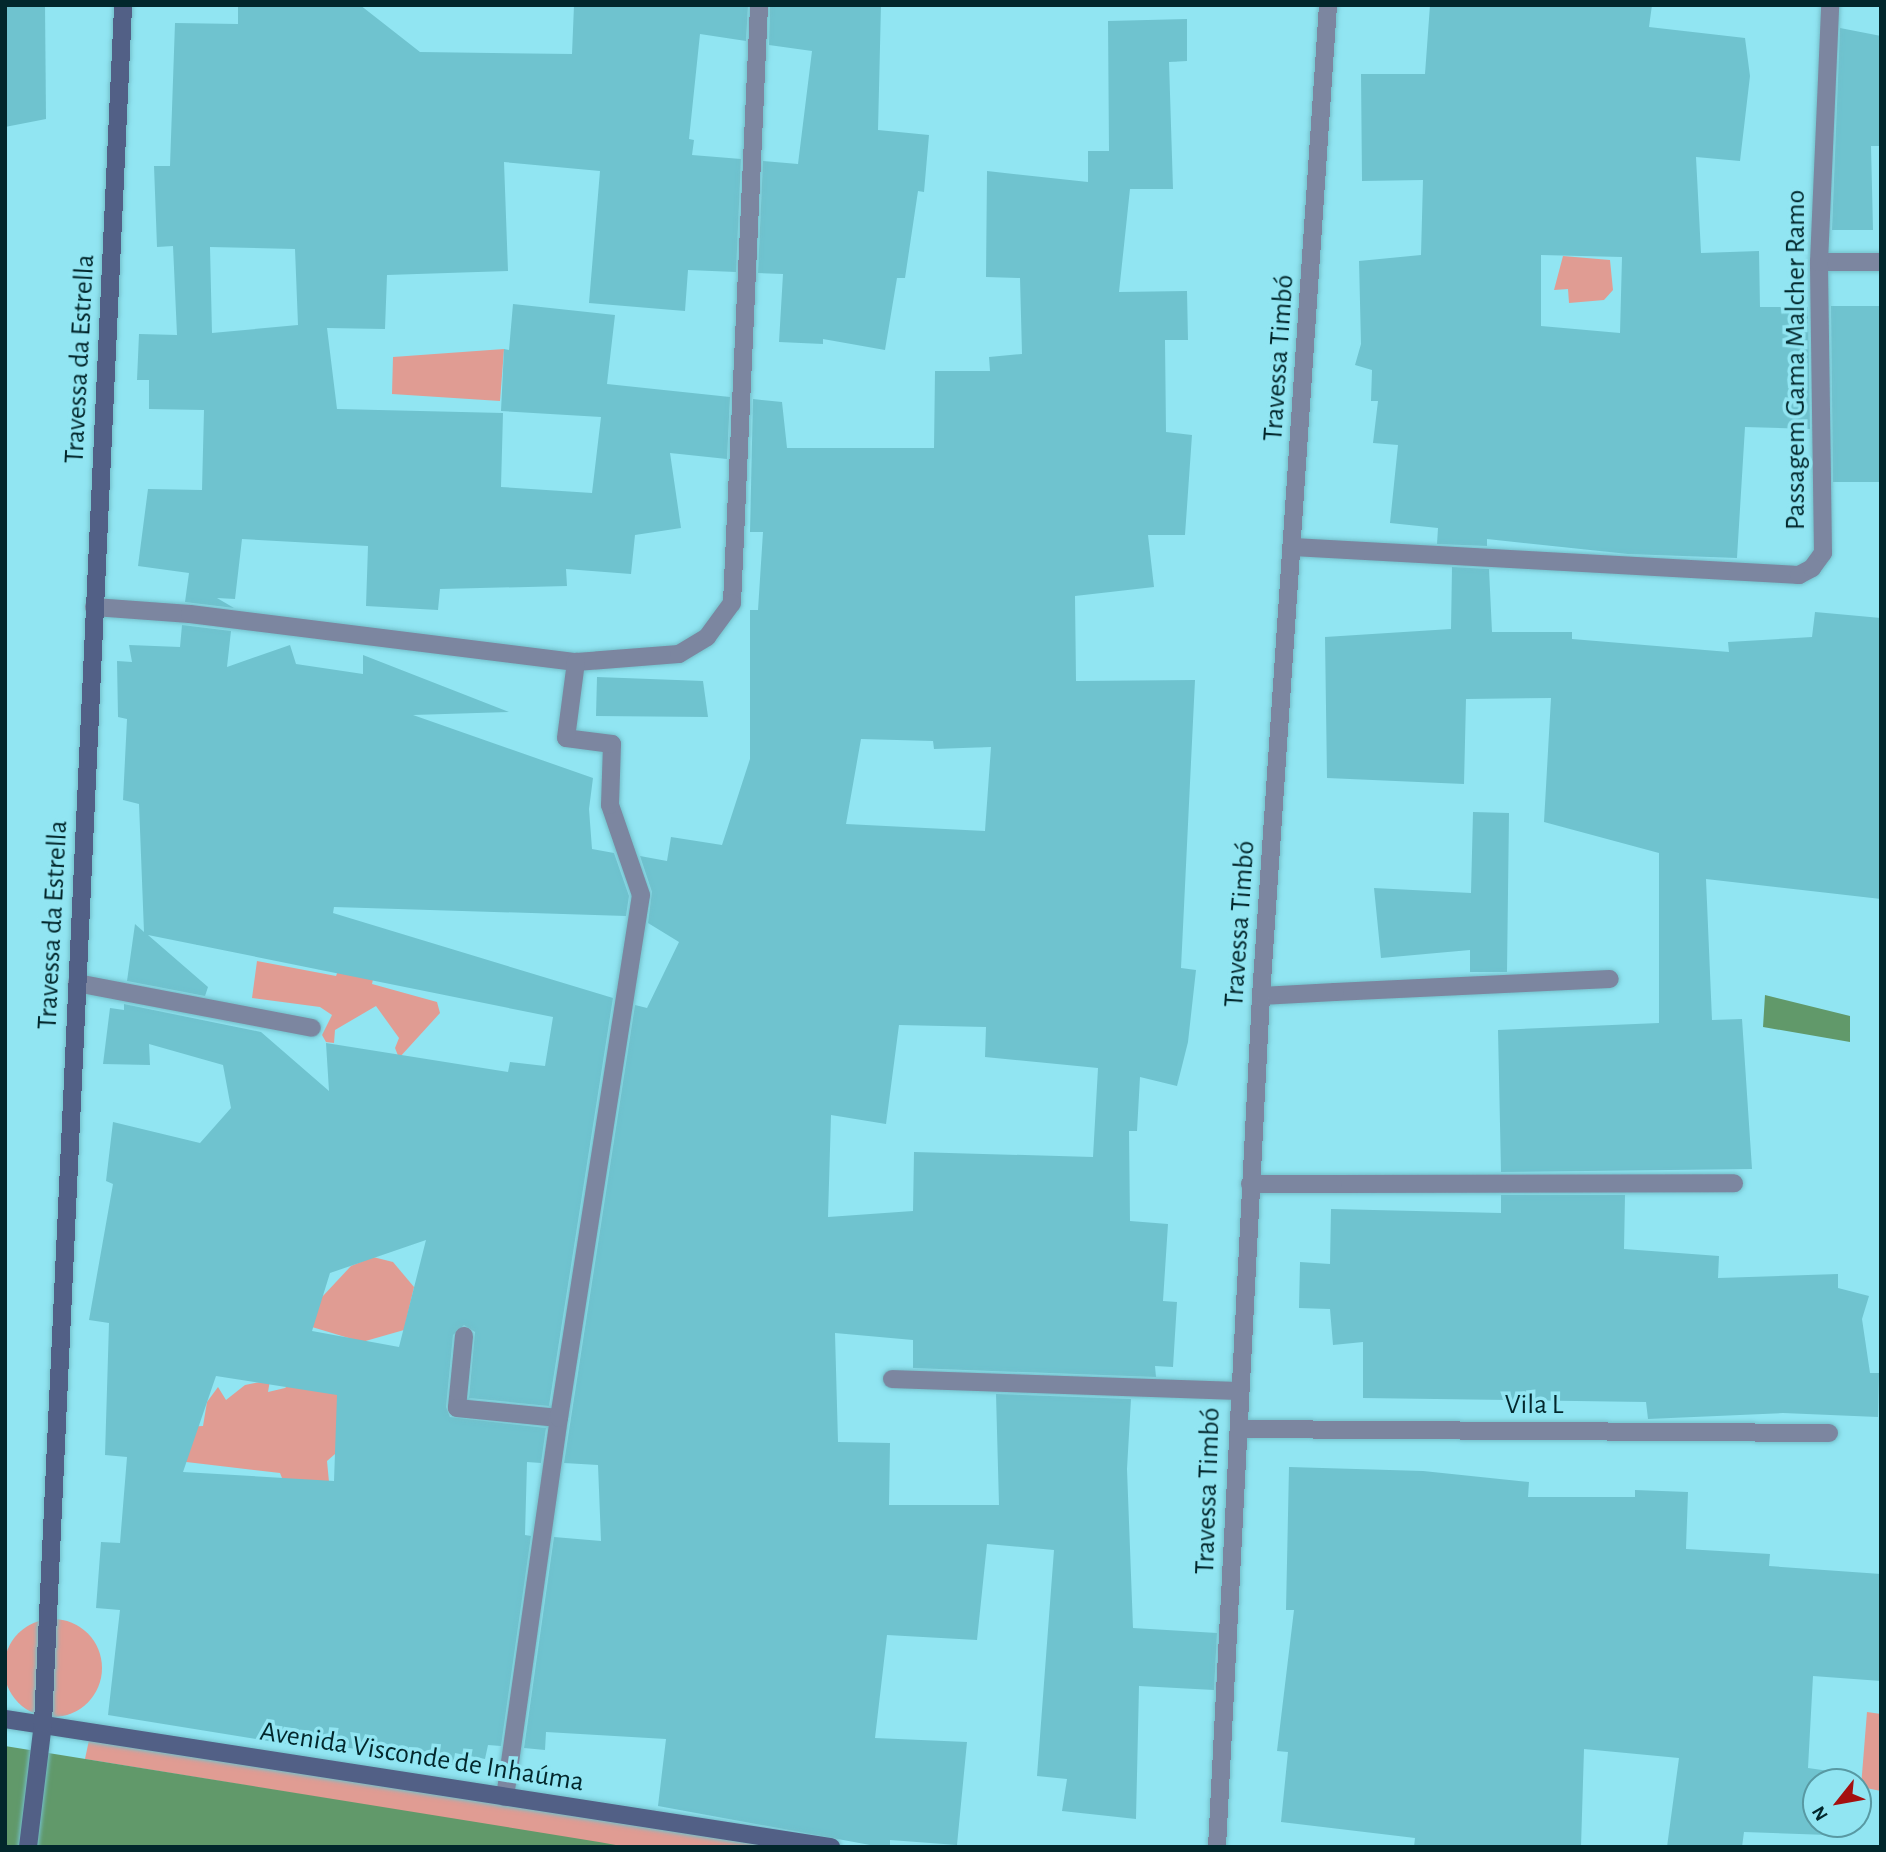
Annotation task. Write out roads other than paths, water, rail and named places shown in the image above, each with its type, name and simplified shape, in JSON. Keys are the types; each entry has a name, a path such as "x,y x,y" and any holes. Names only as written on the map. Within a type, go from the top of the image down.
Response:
{"street":[{"name":"Travessa da Estrella","path":"28,1847 42,1724 123,5"},
{"path":"94,607 190,614 576,662 678,654 707,637 732,603 759,5"},
{"name":"Travessa Timbó","path":"1217,1847 1239,1429 1237,1391 1328,5"},
{"name":"Passagem Gama Malcher Ramo","path":"1293,547 1799,575 1812,568 1822,553 1819,262 1830,5"},
{"path":"1819,262 1881,262"},
{"path":"505,1797 559,1418 641,895 610,805 612,744 566,738 576,662"},
{"path":"1261,996 1610,979"},
{"path":"76,983 312,1028"},
{"path":"1250,1184 1734,1183"},
{"path":"464,1336 457,1408 559,1418"},
{"path":"892,1379 1237,1391"},
{"name":"Vila L","path":"1239,1429 1829,1433"},
{"name":"Avenida Visconde de Inhaúma","path":"5,1718 831,1847"}]}
